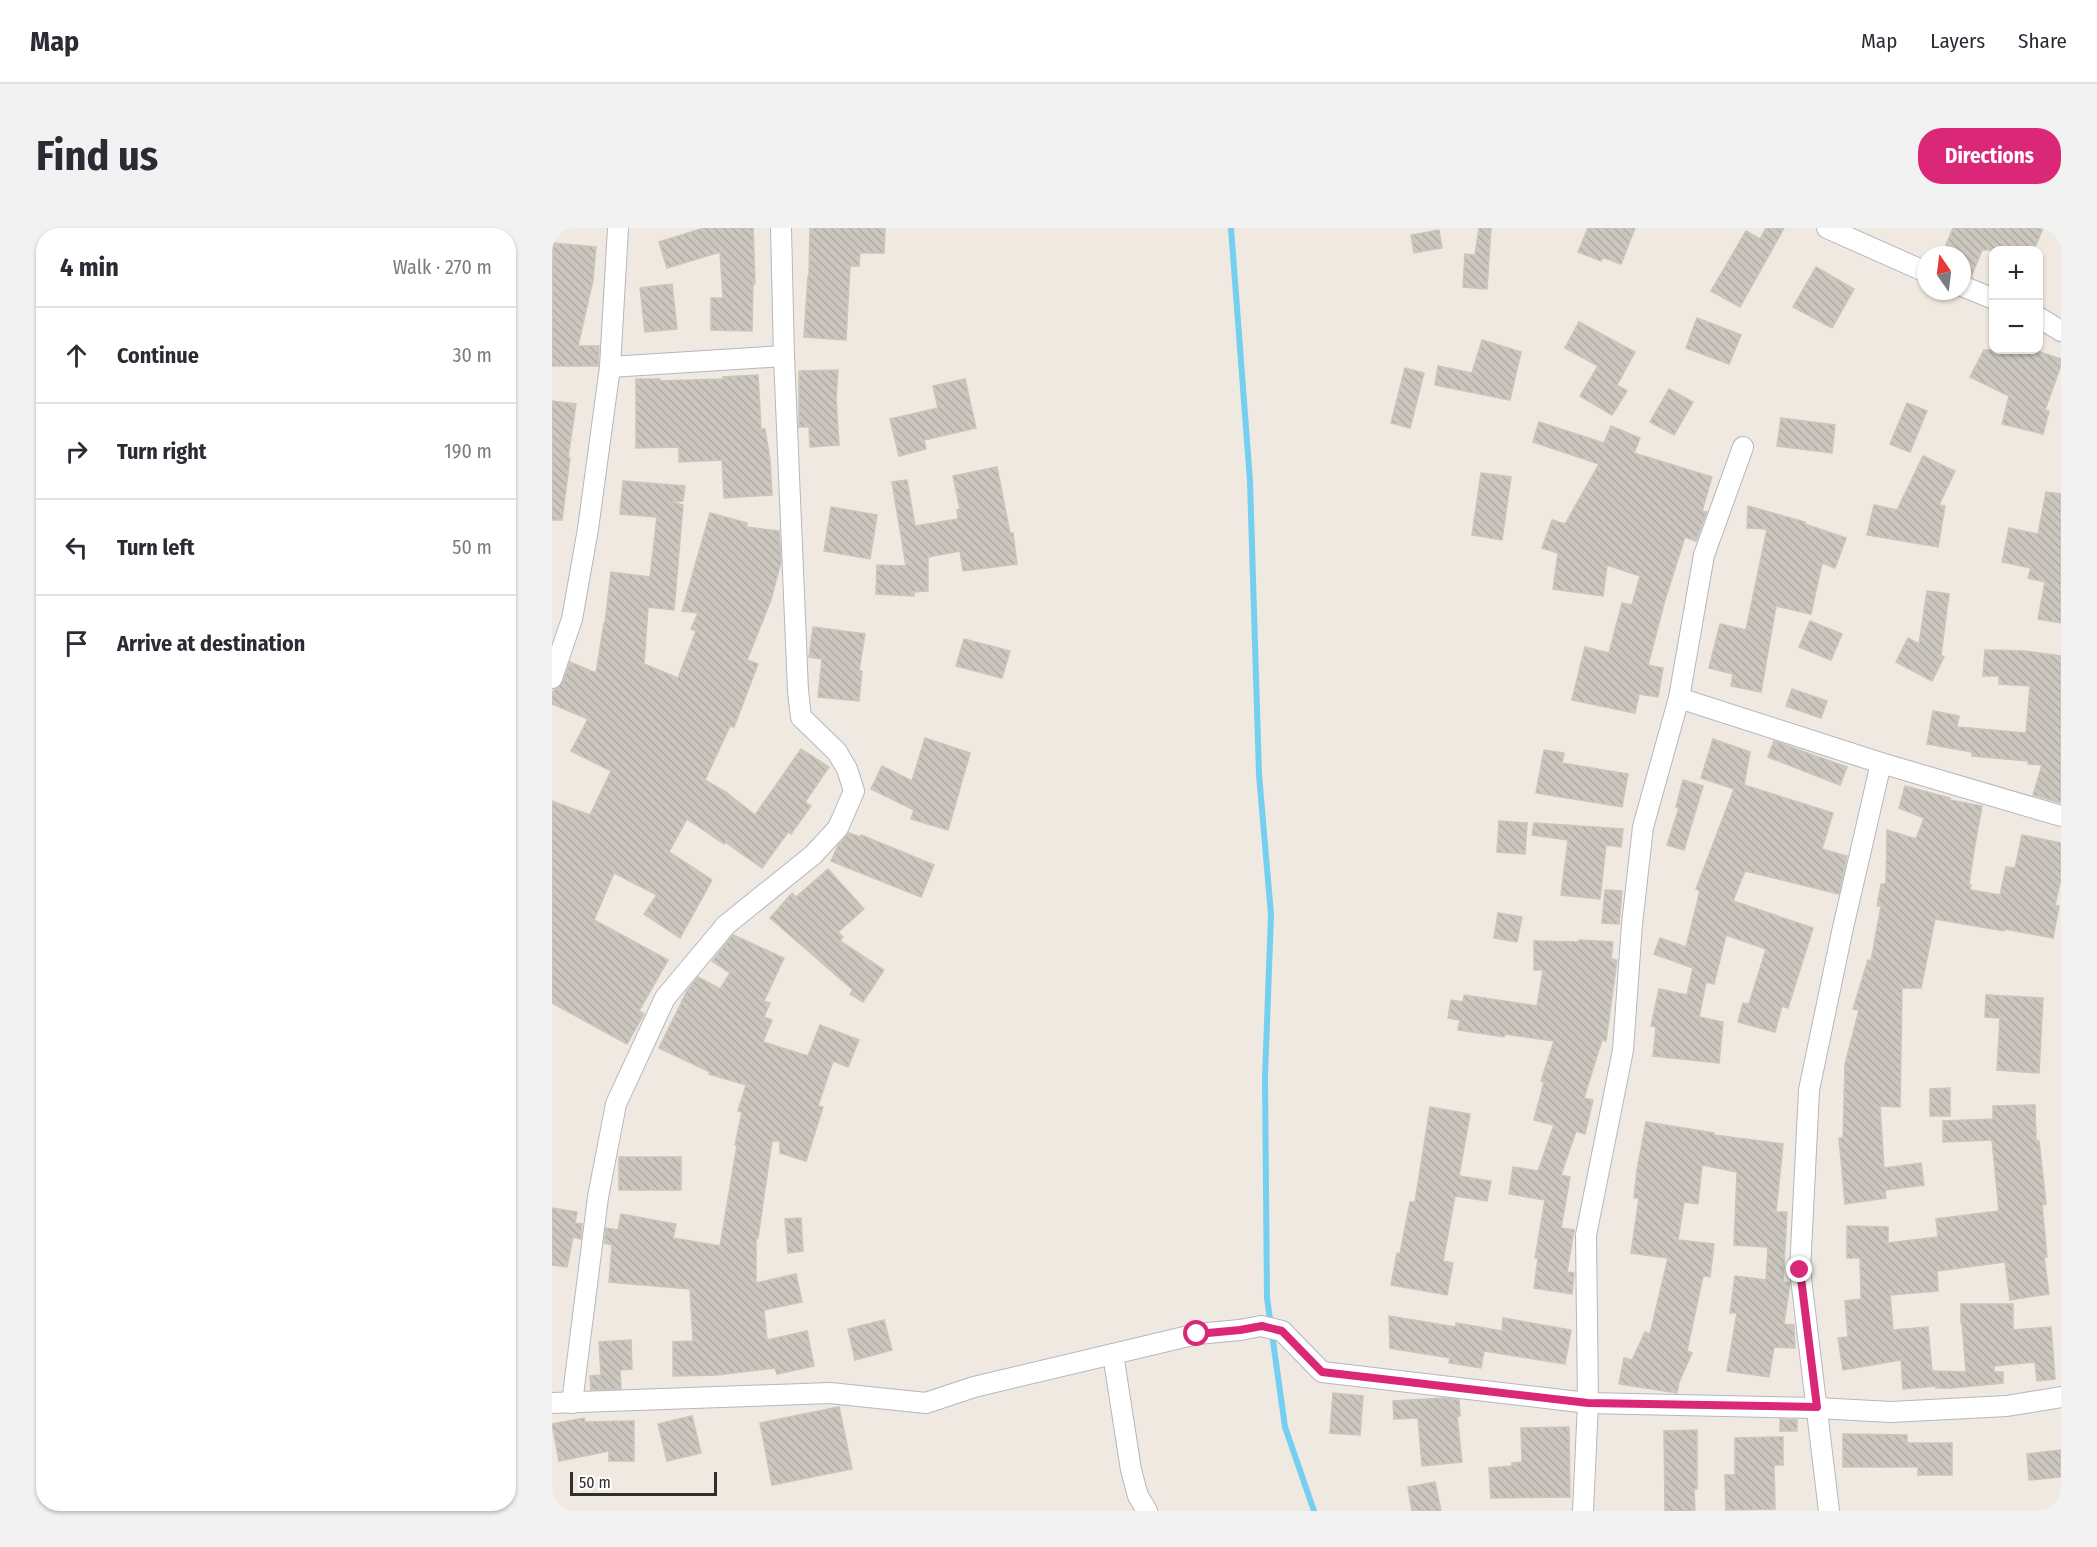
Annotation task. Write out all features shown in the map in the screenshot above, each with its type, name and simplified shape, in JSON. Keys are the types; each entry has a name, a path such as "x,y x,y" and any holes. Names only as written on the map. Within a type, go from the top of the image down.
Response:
{"street":[{"path":"553,676 573,619 588,529 610,368 618,228"},
{"path":"781,228 784,356 801,717 837,752 847,769 854,791 838,828 813,855 726,925 665,998 616,1104 562,1403 830,1393 926,1403 974,1388 1197,1334 1262,1326 1282,1331 1322,1372 1588,1403 1817,1407 1891,1412 2007,1406 2061,1397"},
{"path":"1827,228 1917,268"},
{"path":"1971,290 1989,297"},
{"path":"2043,320 2061,331"},
{"path":"610,368 784,356"},
{"path":"1582,1511 1588,1403 1586,1235 1623,1050 1632,924 1643,827 1679,698 1704,555 1743,447"},
{"path":"1679,698 1881,763 2061,816"},
{"path":"1829,1511 1800,1270 1809,1090 1881,763"},
{"path":"1113,1354 1131,1470 1138,1496 1147,1511"}],"building":[{"path":"704,228 753,228 755,284 753,284 752,331 711,330 711,298 723,298 720,252 667,268 659,242"},
{"path":"810,228 885,228 884,253 860,253 859,266 850,266 846,340 804,337"},
{"path":"1479,228 1491,228 1487,289 1463,287 1465,254 1475,255"},
{"path":"1588,228 1635,228 1621,264 1602,257 1601,261 1578,252"},
{"path":"1766,228 1784,228 1740,307 1711,291 1746,231 1760,239"},
{"path":"1953,228 2043,228 2036,246 1989,246 1989,250 1982,250 1971,277 1971,246 1946,246"},
{"path":"1439,230 1442,248 1414,253 1411,235"},
{"path":"553,243 596,247 593,280 578,346 599,346 598,366 552,366"},
{"path":"1816,267 1854,289 1832,328 1793,307"},
{"path":"672,284 677,329 645,332 640,288"},
{"path":"1697,318 1741,335 1729,364 1686,348"},
{"path":"1579,322 1635,352 1617,385 1627,391 1612,415 1580,396 1598,366 1565,348"},
{"path":"1482,340 1521,352 1510,400 1435,385 1438,366 1472,373"},
{"path":"1984,350 1989,350 1989,354 2043,353 2061,359 2045,410 2049,411 2043,434 2002,424 2009,396 1970,377"},
{"path":"1405,368 1424,373 1410,428 1391,423"},
{"path":"838,370 836,399 839,445 810,447 809,427 799,427 799,371"},
{"path":"758,375 761,429 765,429 772,495 724,498 722,460 679,462 679,447 636,448 636,379 660,379 660,381 723,379 723,377"},
{"path":"965,379 976,428 924,440 926,449 899,456 890,419 938,408 933,386"},
{"path":"1669,389 1693,402 1674,435 1650,422"},
{"path":"552,401 576,404 562,520 552,520"},
{"path":"1907,403 1927,411 1910,452 1890,444"},
{"path":"1781,418 1835,425 1832,453 1777,446"},
{"path":"1539,422 1604,443 1611,426 1640,438 1634,453 1712,477 1702,511 1707,512 1696,541 1685,537 1648,665 1663,668 1658,697 1639,694 1635,713 1572,700 1585,647 1609,653 1622,603 1632,605 1640,576 1607,565 1603,596 1553,589 1558,553 1542,548 1552,520 1565,524 1599,464 1533,442"},
{"path":"1923,456 1955,471 1939,505 1945,506 1938,547 1867,535 1874,505 1897,510"},
{"path":"997,467 1010,533 1013,533 1017,564 963,571 960,551 928,557 928,591 914,592 914,596 876,594 877,565 906,566 892,482 907,480 915,526 958,519 957,510 960,509 953,476"},
{"path":"1481,473 1511,477 1502,540 1472,535"},
{"path":"623,481 685,486 683,501 672,502 683,505 674,610 648,607 644,664 678,678 696,631 691,629 698,613 682,611 710,513 747,523 746,527 779,531 781,562 771,600 747,660 758,664 734,727 730,726 705,780 726,792 755,815 801,749 829,767 805,802 811,806 791,834 788,832 762,868 687,819 669,852 712,880 680,938 644,914 657,895 614,873 594,920 668,960 639,1011 644,1014 627,1044 552,1003 552,801 590,815 611,771 571,751 588,719 552,704 552,692 563,682 570,662 596,673 611,572 650,577 657,517 620,514"},
{"path":"2046,492 2061,494 2061,623 2038,619 2045,582 2028,578 2031,568 2002,562 2009,528 2038,534"},
{"path":"1748,506 1805,522 1805,524 1846,538 1835,568 1822,563 1811,614 1776,606 1761,692 1731,686 1733,674 1709,668 1720,624 1746,630 1767,529 1747,528"},
{"path":"831,507 877,515 870,559 824,551"},
{"path":"1927,591 1949,594 1941,655 1944,657 1932,681 1896,662 1908,638 1919,644"},
{"path":"1810,621 1842,634 1831,660 1799,647"},
{"path":"813,627 865,634 859,671 862,671 859,701 818,697 822,659 809,657"},
{"path":"964,639 1010,651 1002,678 956,666"},
{"path":"1985,650 2024,651 2061,656 2061,803 2033,795 2042,765 2028,764 2028,761 1972,756 1972,752 1927,744 1933,711 1959,716 1957,727 2026,733 2030,686 1999,684 1999,676 1983,676"},
{"path":"1792,689 1827,701 1821,718 1786,706"},
{"path":"925,738 970,753 948,830 911,819 914,810 871,789 882,766 912,781"},
{"path":"1713,739 1750,752 1744,785 1833,813 1822,849 1847,856 1839,894 1745,871 1733,901 1813,928 1788,1008 1782,1006 1775,1032 1738,1022 1743,1003 1749,1004 1766,949 1726,935 1714,984 1706,982 1699,1017 1723,1022 1719,1063 1653,1056 1656,1027 1651,1026 1659,989 1687,995 1693,968 1654,954 1660,938 1686,947 1700,891 1696,889 1734,789 1701,778"},
{"path":"1774,741 1847,767 1840,785 1768,757"},
{"path":"1544,750 1564,753 1562,763 1628,774 1622,807 1536,793"},
{"path":"1683,780 1703,786 1684,850 1667,845 1679,808 1676,807"},
{"path":"1905,786 1950,798 1950,800 1982,806 1969,884 1971,885 1970,890 2000,895 2006,867 2015,868 2022,835 2061,843 2061,879 2055,905 2059,906 2053,938 1935,919 1921,988 1902,988 1900,1107 1880,1106 1884,1168 1921,1163 1924,1185 1885,1190 1886,1198 1845,1204 1839,1138 1843,1138 1845,1064 1859,1010 1853,1009 1868,960 1871,961 1881,906 1877,906 1881,884 1886,884 1887,830 1916,839 1924,818 1899,808"},
{"path":"1499,821 1527,823 1525,854 1497,852"},
{"path":"1534,823 1623,829 1621,847 1606,845 1600,899 1561,895 1568,840 1532,835"},
{"path":"849,833 860,837 861,835 934,865 921,897 831,861 838,846"},
{"path":"828,869 864,909 838,932 843,937 840,941 884,970 863,1002 850,994 853,990 770,918 792,893 796,897"},
{"path":"1605,890 1622,891 1619,924 1602,923"},
{"path":"1498,913 1522,917 1517,942 1494,938"},
{"path":"733,935 784,958 764,1001 770,1003 764,1017 772,1020 763,1042 808,1056 820,1025 859,1040 848,1067 833,1061 818,1106 823,1107 806,1161 780,1153 780,1141 772,1141 758,1238 756,1238 756,1283 796,1274 802,1302 764,1310 767,1340 807,1331 814,1366 777,1374 775,1368 717,1375 673,1376 673,1342 693,1341 690,1289 609,1282 612,1245 604,1243 606,1228 618,1230 621,1214 676,1224 673,1238 720,1246 742,1112 738,1111 746,1085 709,1074 710,1072 659,1048 687,991 698,977 720,989 730,973 712,961"},
{"path":"1579,940 1613,942 1611,959 1617,960 1606,1041 1602,1040 1584,1098 1593,1100 1585,1134 1576,1131 1561,1175 1570,1177 1561,1228 1574,1230 1567,1272 1574,1273 1572,1294 1534,1288 1538,1258 1535,1258 1545,1200 1509,1194 1513,1167 1538,1171 1554,1125 1534,1120 1544,1082 1541,1081 1554,1041 1458,1030 1460,1020 1448,1018 1451,1000 1463,1002 1464,995 1537,1006 1543,970 1534,970 1534,941 1579,942"},
{"path":"1986,995 2043,998 2039,1073 1997,1070 2000,1018 1985,1017"},
{"path":"1950,1088 1950,1116 1930,1116 1930,1089"},
{"path":"2035,1105 2036,1141 2039,1141 2046,1204 2042,1205 2047,1257 2044,1257 2049,1294 2010,1300 2005,1262 1937,1271 1938,1291 1890,1295 1893,1330 1928,1327 1932,1371 1966,1372 1961,1304 2013,1304 2013,1330 2051,1327 2055,1379 2037,1381 2035,1362 1994,1366 1994,1372 2003,1372 2003,1383 1952,1388 1936,1388 1936,1386 1903,1389 1901,1360 1843,1370 1838,1338 1848,1337 1845,1301 1861,1299 1860,1258 1847,1258 1847,1226 1888,1227 1888,1243 1938,1237 1936,1219 1999,1211 1992,1140 1943,1142 1943,1121 1993,1119 1993,1106"},
{"path":"1430,1107 1470,1114 1459,1176 1491,1181 1487,1201 1455,1196 1443,1261 1453,1263 1447,1295 1391,1285 1397,1253 1400,1254 1410,1202 1415,1202"},
{"path":"1646,1122 1714,1133 1714,1135 1783,1144 1776,1212 1787,1212 1783,1282 1790,1283 1784,1324 1794,1325 1795,1348 1774,1347 1769,1377 1727,1371 1737,1313 1730,1313 1735,1276 1766,1280 1768,1247 1734,1245 1737,1172 1702,1165 1698,1204 1684,1202 1678,1240 1714,1244 1710,1277 1703,1276 1687,1351 1692,1353 1679,1382 1677,1393 1619,1384 1624,1358 1632,1360 1645,1332 1650,1334 1668,1258 1631,1253 1639,1198 1634,1198 1637,1170"},
{"path":"619,1157 681,1157 681,1190 619,1190"},
{"path":"552,1208 577,1212 575,1223 582,1224 581,1239 573,1237 567,1267 552,1265"},
{"path":"801,1218 803,1251 788,1253 785,1219"},
{"path":"1389,1316 1456,1327 1456,1323 1502,1331 1503,1318 1571,1330 1565,1364 1484,1351 1481,1368 1449,1363 1450,1358 1390,1348"},
{"path":"884,1320 892,1350 855,1360 848,1329"},
{"path":"631,1340 632,1369 620,1370 621,1389 591,1390 590,1376 601,1375 599,1342"},
{"path":"1333,1393 1363,1396 1360,1435 1330,1433"},
{"path":"1444,1398 1459,1400 1460,1416 1457,1416 1462,1462 1422,1466 1418,1418 1394,1419 1393,1401"},
{"path":"839,1407 852,1469 772,1485 760,1423"},
{"path":"692,1416 701,1453 667,1461 658,1424"},
{"path":"584,1418 585,1422 634,1421 634,1461 609,1461 609,1451 559,1461 552,1424"},
{"path":"1780,1419 1797,1420 1797,1431 1780,1431"},
{"path":"1569,1427 1570,1497 1491,1498 1489,1468 1512,1466 1512,1463 1522,1462 1521,1428"},
{"path":"1697,1430 1695,1511 1665,1511 1664,1431"},
{"path":"1843,1434 1907,1435 1907,1443 1952,1443 1952,1475 1918,1475 1918,1467 1843,1467"},
{"path":"1783,1437 1783,1465 1774,1465 1775,1509 1726,1510 1725,1475 1735,1475 1735,1438"},
{"path":"2061,1450 2061,1477 2029,1480 2027,1454"},
{"path":"1435,1482 1441,1511 1412,1511 1408,1487"}],"waterway":[{"path":"1231,228 1250,481 1259,774 1271,915 1265,1077 1267,1298 1285,1427 1314,1511"}],"route":[{"path":"1197,1334 1262,1326 1282,1331 1322,1372 1588,1403 1817,1407 1800,1270"}]}
